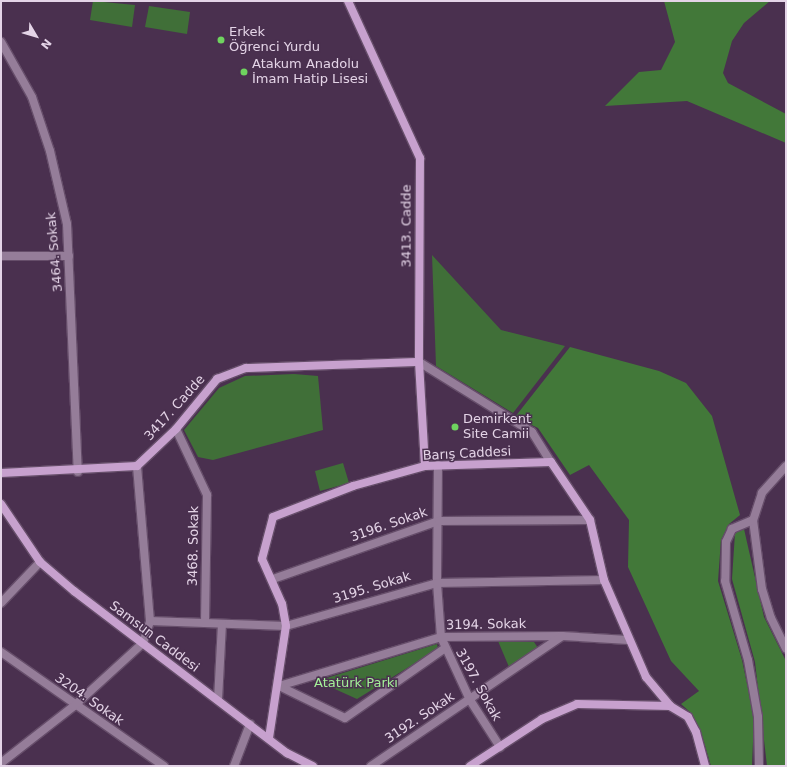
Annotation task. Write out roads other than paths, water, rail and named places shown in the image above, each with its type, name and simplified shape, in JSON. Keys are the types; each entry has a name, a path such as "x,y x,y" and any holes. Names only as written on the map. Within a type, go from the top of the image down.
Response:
{"street":[{"name":"3413. Cadde","path":"348,1 420,158 419,362 425,466"},
{"name":"3464. Sokak","path":"1,42 3,54 32,97 50,151 67,224 78,472"},
{"path":"1,256 69,256"},
{"name":"3417. Cadde","path":"137,466 176,429 217,379 246,368 419,362"},
{"path":"419,362 532,432 590,520 604,580 628,640 646,677 670,706 688,717 696,732 705,766"},
{"name":"3468. Sokak","path":"176,429 207,495 205,623"},
{"name":"Barış Caddesi","path":"269,738 279,686 286,626 273,578 262,559 273,517 353,486 425,466 438,464 551,462"},
{"name":"3197. Sokak","path":"438,464 439,521 437,583 441,637 444,649 470,700 500,747"},
{"path":"1,473 78,472 137,466 150,621 143,643 74,706 1,763"},
{"path":"783,468 762,493 753,520 762,589 770,618 786,649"},
{"name":"Samsun Caddesi","path":"1,504 40,562 287,753 313,766"},
{"name":"3196. Sokak","path":"273,578 439,521 590,520"},
{"path":"753,520 732,529 726,542 725,581 748,660 758,717 759,766"},
{"path":"1,603 40,562"},
{"name":"3195. Sokak","path":"150,621 286,626 437,583 604,580"},
{"path":"218,700 222,624"},
{"name":"3194. Sokak","path":"279,686 441,637 562,636 628,640"},
{"name":"3192. Sokak","path":"371,766 562,636"},
{"path":"279,686 345,718 444,649"},
{"name":"3204. Sokak","path":"1,652 74,706 164,766"},
{"path":"470,766 542,719 577,704 670,706"},
{"path":"234,766 250,724"}],"place":[{"name":"Erkek Öğrenci Yurdu","path":"221,40"},
{"name":"Atakum Anadolu İmam Hatip Lisesi","path":"244,72"},
{"name":"Demirkent Site Camii","path":"455,427"}],"park label":[{"name":"Atatürk Parkı","path":"356,683"}]}
